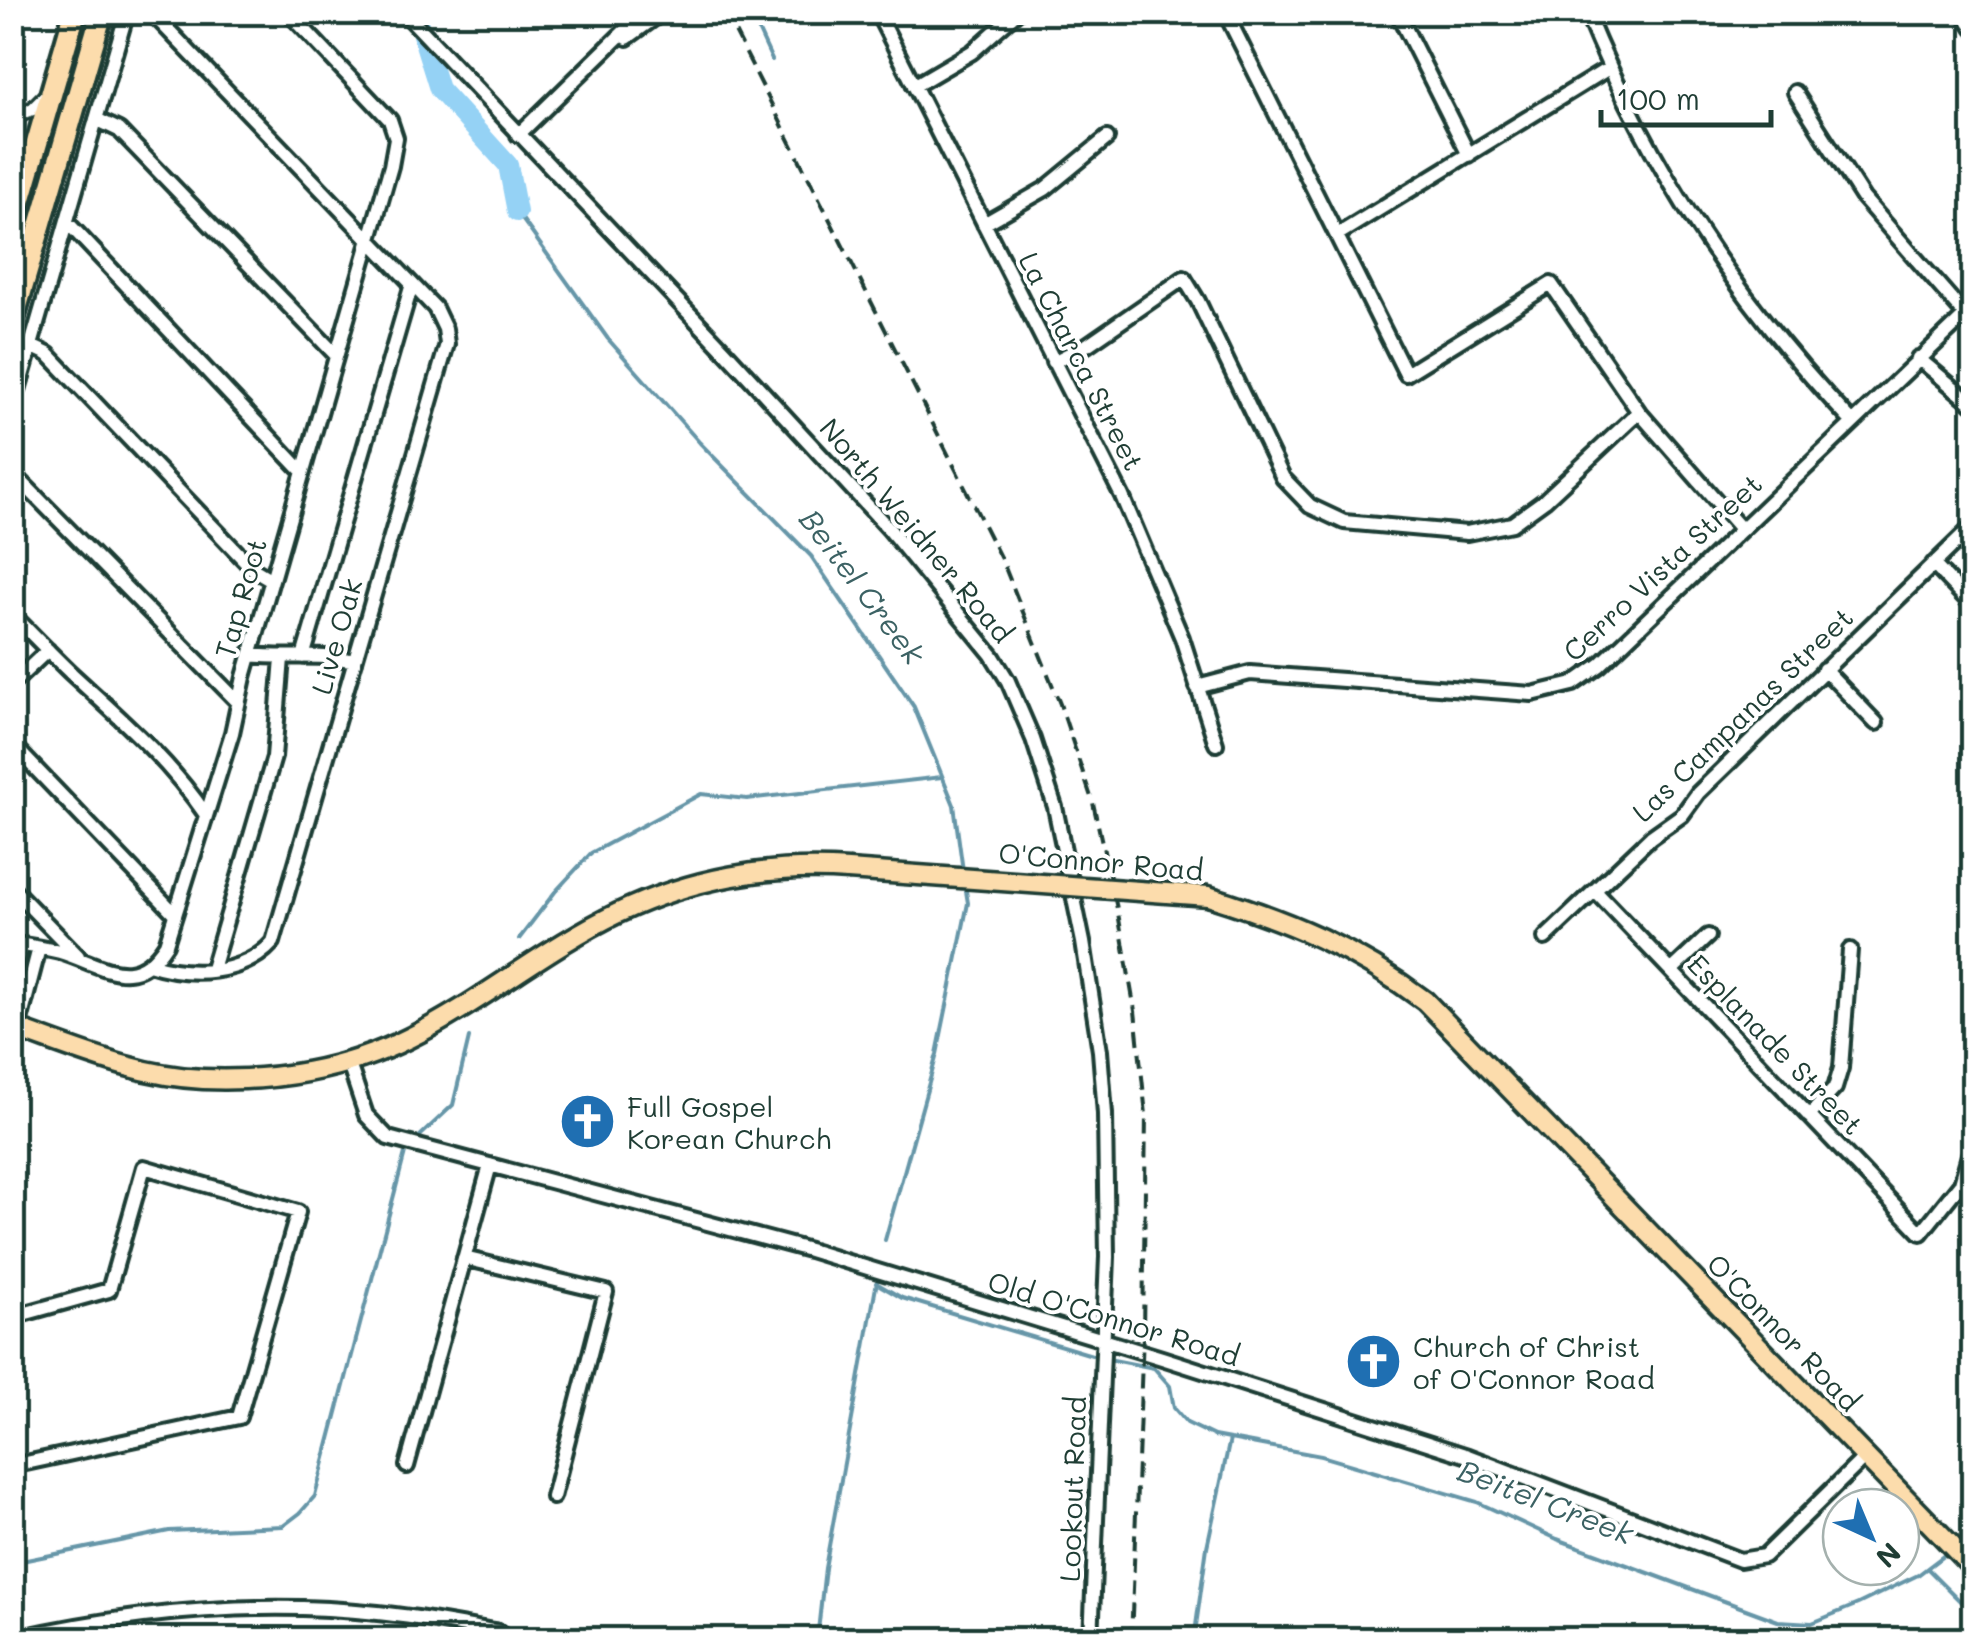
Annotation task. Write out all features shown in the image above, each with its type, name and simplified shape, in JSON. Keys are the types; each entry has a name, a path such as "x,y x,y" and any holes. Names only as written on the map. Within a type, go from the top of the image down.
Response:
{"highway":[{"path":"12,229 75,12"},
{"path":"12,323 102,12"}],"main road":[{"name":"O'Connor Road","path":"15,1028 124,1066 167,1076 278,1077 348,1062 420,1032 622,911 697,884 750,873 806,867 1208,896 1304,928 1379,968 1424,1001 1974,1569"}],"street":[{"path":"12,411 127,12"},
{"path":"152,12 412,284 303,657"},
{"name":"Tap Root","path":"150,964 166,944 232,732 270,580 396,138 386,114 288,12"},
{"path":"518,134 644,12"},
{"path":"612,47 651,24 663,12"},
{"name":"La Charca Street","path":"877,12 1122,496 1167,600 1216,744"},
{"path":"914,86 972,52 1017,12"},
{"path":"1225,12 1406,374 1551,284 1638,412 1741,529"},
{"path":"1397,12 1469,154"},
{"path":"1586,12 1609,68 1673,192 1742,293 1852,422"},
{"path":"1964,12 1974,29"},
{"name":"North Weidner Road","path":"406,14 833,467 983,643 1008,681 1033,740 1058,821 1100,1051 1108,1257 1103,1341"},
{"path":"1337,235 1609,68"},
{"path":"12,117 33,109 53,90"},
{"path":"1795,92 1863,198 1969,311"},
{"path":"96,119 120,130 336,356"},
{"path":"984,224 1045,189 1107,138"},
{"path":"12,146 29,173"},
{"path":"66,222 302,471"},
{"path":"1053,362 1088,345 1184,278 1283,478 1310,506 1344,522 1466,533 1512,524 1546,500 1638,412"},
{"name":"Live Oak","path":"212,970 243,964 269,947 355,661 447,337 435,308 412,284"},
{"name":"Cerro Vista Street","path":"1197,686 1250,673 1532,694 1553,691 1592,672 1969,311"},
{"path":"31,346 48,354 253,569 270,580"},
{"path":"1918,358 1974,405"},
{"path":"12,472 238,702"},
{"name":"Las Campanas Street","path":"1545,938 1651,837 1682,816 1698,793 1974,525"},
{"path":"1933,564 1974,606"},
{"path":"12,614 128,723 186,785 206,815"},
{"path":"12,684 48,650"},
{"path":"250,655 355,661"},
{"path":"12,978 17,944 117,973 150,964 187,972 212,970 274,758 282,658"},
{"path":"1824,669 1876,723"},
{"path":"12,744 174,914"},
{"path":"12,888 83,961"},
{"name":"Esplanade Street","path":"1595,891 1922,1233 1960,1183 1974,1138"},
{"path":"1672,970 1708,936"},
{"path":"15,1028 39,948"},
{"path":"1810,1116 1835,1088 1841,1068 1850,950"},
{"name":"Old O'Connor Road","path":"348,1062 366,1115 388,1138 809,1250 1103,1341 1468,1456 1740,1560 1764,1556 1865,1457"},
{"path":"407,1466 490,1166"},
{"path":"12,1317 109,1290 144,1168 298,1212 240,1417 12,1466"},
{"path":"464,1258 606,1292 552,1497"},
{"name":"Lookout Road","path":"1091,1640 1103,1341"},
{"path":"12,1639 136,1615 249,1608 378,1612 498,1636"}],"waterway":[{"name":"Beitel Creek","path":"415,12 439,89 508,165 517,212"},
{"path":"750,12 772,60"},
{"name":"Beitel Creek","path":"517,212 608,339 700,443 811,556 914,707 954,805 963,871"},
{"path":"519,939 591,853 701,794 747,799 942,777"},
{"name":"Beitel Creek","path":"885,1240 937,1054 968,903 965,885"},
{"path":"420,1136 453,1105 469,1038"},
{"path":"12,1563 169,1531 283,1526 300,1513 315,1496 405,1153"},
{"path":"817,1640 825,1568 877,1281"},
{"name":"Beitel Creek","path":"876,1283 902,1298 1092,1355"},
{"name":"Beitel Creek","path":"1108,1359 1154,1368 1170,1386 1174,1408 1187,1423 1214,1436 1321,1456 1477,1502 1557,1539 1778,1621 1812,1623 1918,1575 1947,1553"},
{"path":"1194,1640 1207,1547 1230,1439"},
{"name":"Beitel Creek","path":"1960,1546 1974,1539"},
{"path":"1928,1569 1974,1615"}],"railway":[{"path":"725,12 1004,565 1060,704 1093,803 1135,1011 1146,1115 1143,1334 1131,1640"}],"place":[{"name":"Full Gospel Korean Church","path":"588,1122"},
{"name":"Church of Christ of O'Connor Road","path":"1374,1362"}]}
